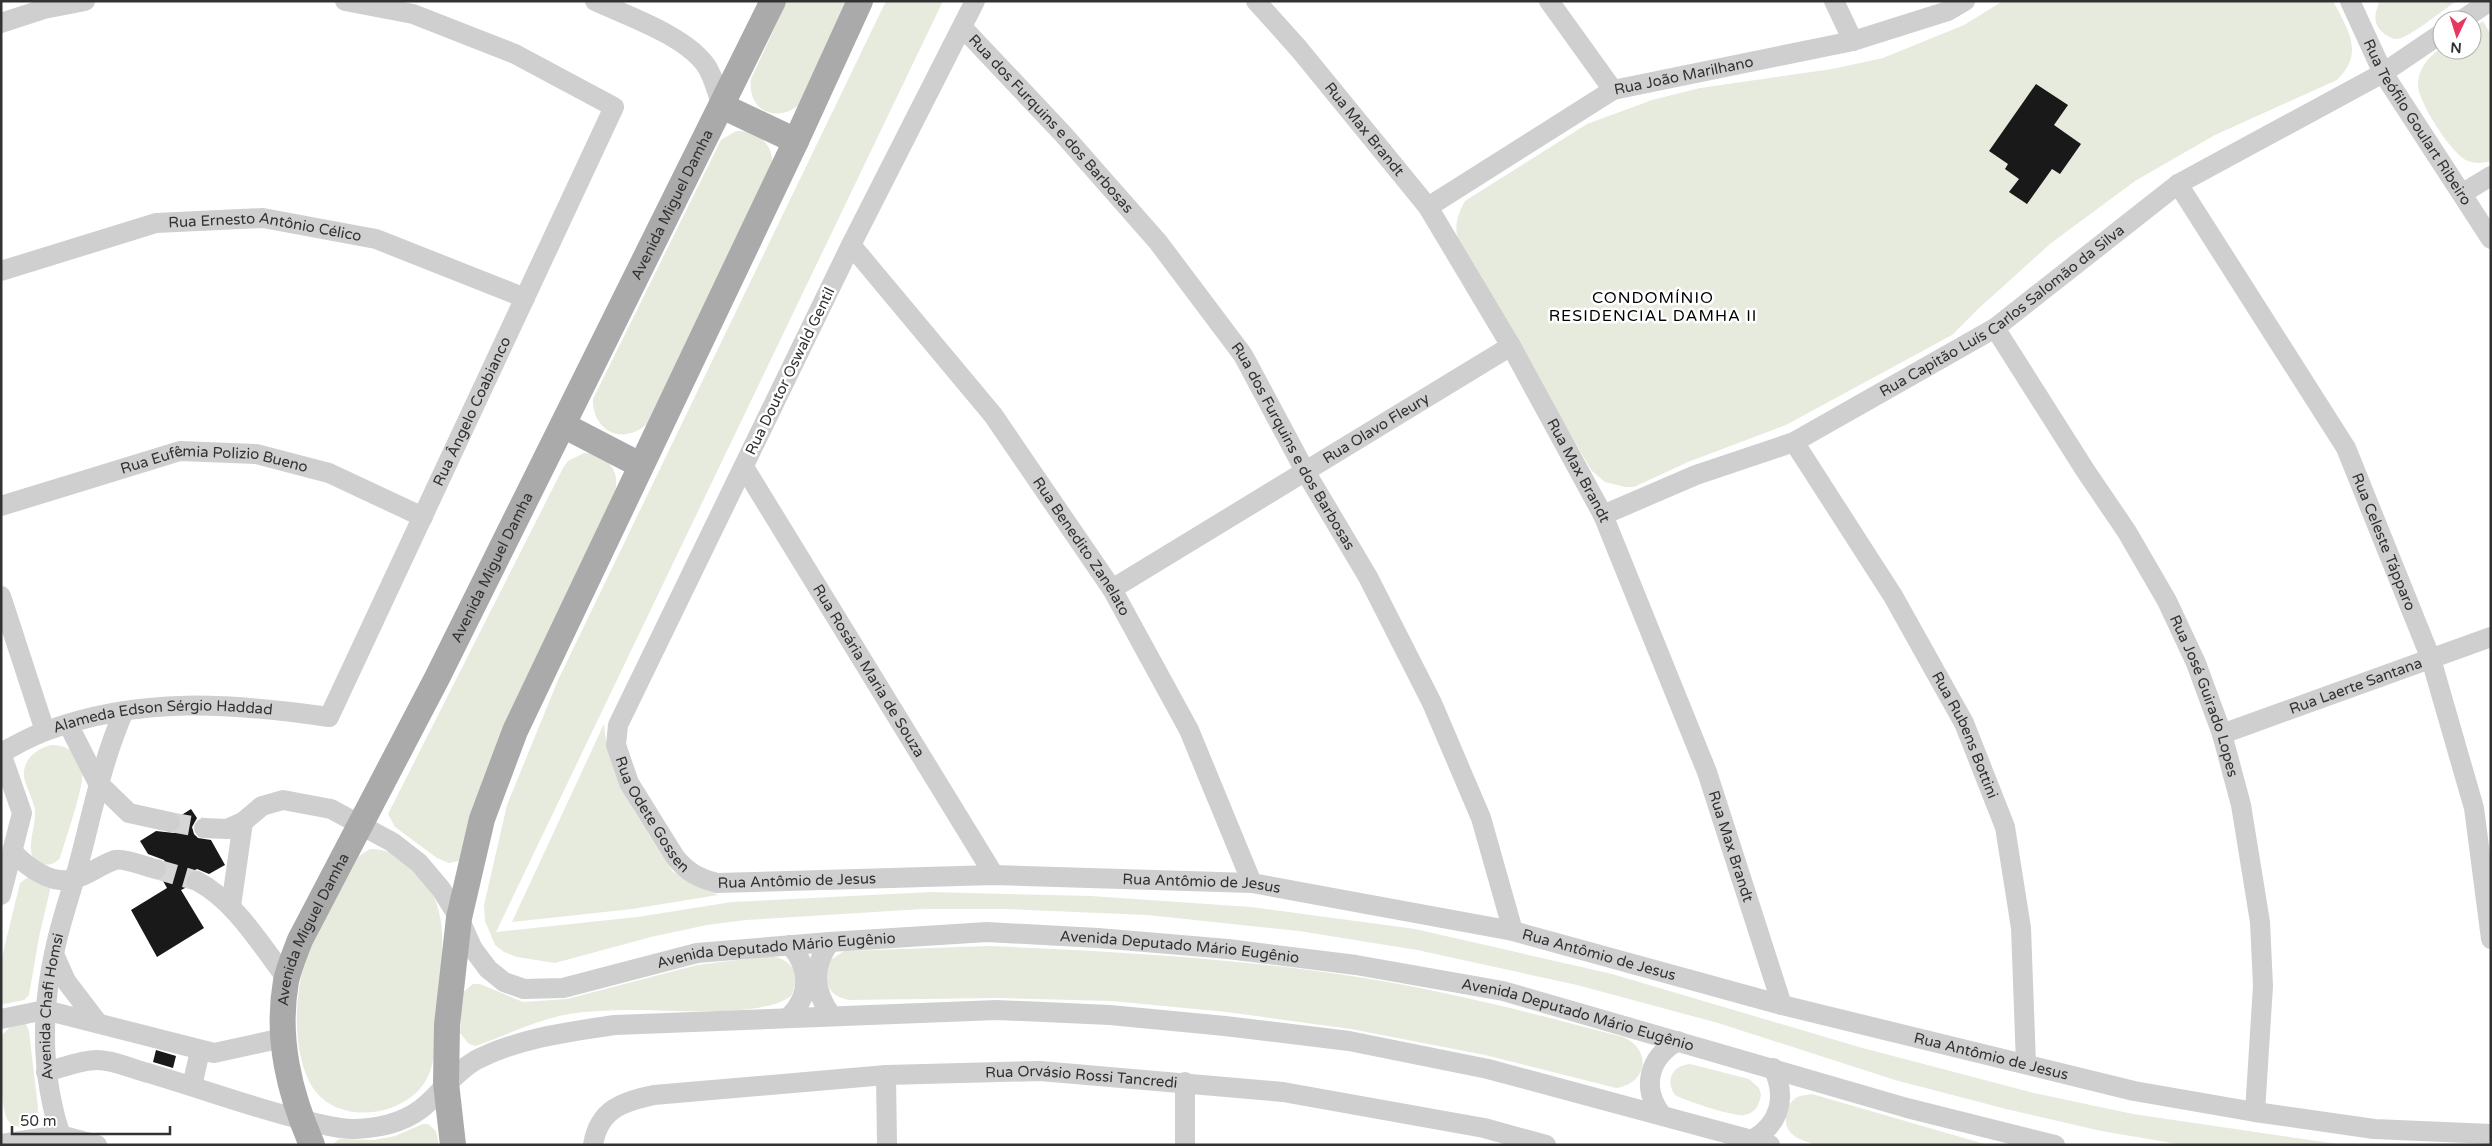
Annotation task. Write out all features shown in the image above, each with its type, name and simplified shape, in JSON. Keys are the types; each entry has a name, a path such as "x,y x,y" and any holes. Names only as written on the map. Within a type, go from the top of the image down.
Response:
{"main road":[{"name":"Avenida Miguel Damha","path":"312,1145 301,1119 286,1066 282,1012 287,979 304,932 361,825 563,425 773,1"},
{"path":"452,1145 446,1084 447,1025 459,918 482,819 515,731 640,465 796,141 860,1"},
{"path":"722,106 796,141"},
{"path":"563,425 640,465"}],"street":[{"path":"1,23 44,10 85,1"},
{"name":"Rua Ângelo Coabianco","path":"329,717 614,107 507,50 413,14 345,1"},
{"path":"595,1 675,40 698,56 712,78 722,106"},
{"name":"Rua Doutor Oswald Gentil","path":"616,745 618,725 851,246 975,1"},
{"name":"Rua Max Brandt","path":"1256,1 1299,49 1428,207 1511,346 1603,515 1708,772 1782,1005"},
{"path":"1549,1 1613,90"},
{"path":"1834,1 1853,41"},
{"name":"Rua João Marilhano","path":"1428,207 1613,90 1853,41 1948,11 1965,1"},
{"name":"Rua Teófilo Goulart Ribeiro","path":"2350,1 2383,73 2463,193 2491,239"},
{"path":"2477,10 2490,1"},
{"name":"Rua dos Furquins e dos Barbosas","path":"963,28 1063,134 1158,242 1243,356 1305,471 1368,577 1432,703 1481,818 1513,931"},
{"name":"Rua Capitão Luís Carlos Salomão da Silva","path":"1603,515 1696,475 1794,442 1995,328 2178,184 2383,73 2432,40"},
{"path":"2463,193 2491,176"},
{"name":"Rua Celeste Tápparo","path":"2178,184 2346,448 2431,659 2474,808 2491,939"},
{"name":"Rua Ernesto Antônio Célico","path":"1,271 156,223 263,218 376,239 526,298"},
{"name":"Rua Benedito Zanelato","path":"851,246 993,415 1112,589 1189,730 1252,883"},
{"name":"Rua José Guirado Lopes","path":"1995,328 2085,470 2127,532 2166,601 2196,663 2222,734 2241,805 2260,922 2263,986 2255,1112"},
{"name":"Rua Olavo Fleury","path":"1112,589 1511,346"},
{"name":"Rua Rubens Bottini","path":"1794,442 1893,596 1964,723 2005,828 2021,928 2026,1064"},
{"name":"Rua Eufêmia Polizio Bueno","path":"1,506 180,451 256,454 329,473 423,517"},
{"name":"Rua Rosária Maria de Souza","path":"744,467 994,875"},
{"path":"1,596 45,731"},
{"name":"Rua Laerte Santana","path":"2222,734 2491,638"},
{"name":"Alameda Edson Sérgio Haddad","path":"1,753 45,731 68,724 124,711 171,704 262,707 329,717"},
{"name":"Avenida Chafi Homsi","path":"62,1140 46,1072 45,1010 54,954 75,879 98,783 109,744 124,711"},
{"path":"68,724 98,783 130,814 170,822"},
{"name":"Rua Odete Gossen","path":"616,745 628,783 675,856 683,867 697,878"},
{"path":"1,753 22,813 1,895"},
{"name":"Avenida Deputado Mário Eugênio","path":"243,822 262,806 283,800 331,809 392,842 419,863 442,889 459,918 473,949 488,969 504,982 524,988 563,988 697,953 987,932 1098,938 1238,950 1356,965 1503,991 1906,1108 2055,1145"},
{"path":"204,828 227,829 243,822"},
{"path":"231,906 243,822"},
{"path":"13,852 25,865 40,874 57,879 75,879 117,859 156,869"},
{"name":"Rua Antômio de Jesus","path":"697,878 717,883 994,875 1252,883 1513,931 1782,1005 2134,1091 2255,1112 2374,1129 2491,1134"},
{"path":"197,881 216,891 231,906 287,979"},
{"path":"830,942 819,959 816,980 824,1005 831,1015"},
{"path":"789,1017 801,1002 806,984 802,963 790,945"},
{"path":"54,954 66,980 98,1023"},
{"path":"1,1019 45,1010 200,1051 214,1053 283,1038"},
{"path":"46,1072 98,1060 192,1086 262,1110 353,1130 380,1127 405,1119 428,1104 446,1084 475,1061 508,1047 545,1037 615,1025 831,1015 997,1010 1110,1014 1349,1041 1488,1069 1761,1142 1778,1110 1781,1089 1773,1068"},
{"path":"1660,1114 1650,1095 1650,1072 1660,1054 1678,1041"},
{"path":"192,1086 200,1051"},
{"name":"Rua Orvásio Rossi Tancredi","path":"594,1145 595,1133 601,1121 613,1109 626,1101 654,1095 886,1074 1040,1071 1283,1092 1483,1136 1546,1145"},
{"path":"886,1074 887,1145"},
{"path":"1184,1082 1185,1145"},
{"path":"1,1144 62,1140 97,1145"}],"shaded area":[{"path":"787,1 845,1 846,8 800,104 782,113 773,113 765,111 754,99 751,90 751,79"},
{"path":"886,1 943,1 496,932 637,917 732,902 931,892 1091,896 1251,907 1415,929 1612,974 1859,1047 2034,1093 2133,1114 2344,1145 2184,1145 2101,1131 1895,1080 1718,1023 1577,985 1417,950 1299,931 1147,915 1006,909 923,909 746,920 707,925 651,937 555,963 517,957 504,952 495,945 485,921 484,905 507,805 558,680"},
{"path":"2003,1 2333,1 2348,32 2352,51 2345,70 2337,80 2215,135 2135,181 2050,244 1952,335 1786,425 1688,462 1634,487 1625,487 1605,482 1592,471 1461,247 1456,229 1459,213 1465,201 1587,124 1652,100 1700,88 1832,69 1883,58 1964,25"},
{"path":"2380,1 2457,1 2444,10 2432,10 2432,19 2410,34 2397,39 2384,33 2376,24 2377,8"},
{"path":"2482,22 2491,35 2491,161 2477,163 2462,157 2437,128 2420,93 2418,79 2425,63 2432,56 2432,60 2482,60"},
{"path":"736,131 751,133 763,140 770,152 772,167 647,424 637,431 628,434 610,432 598,420 594,410 593,399 721,140"},
{"path":"584,453 600,457 611,466 616,479 614,495 459,861 449,863 437,858 395,827 388,814 563,468 568,461"},
{"path":"604,724 606,743 618,779 635,812 673,872 718,895 632,909 512,922"},
{"path":"51,745 62,746 71,750 80,762 82,775 78,798 60,858 55,863 48,865 36,861 32,856 31,841 35,810 24,777 24,770 29,759 34,754"},
{"path":"370,849 386,851 394,855 423,879 433,895 439,912 442,930 442,949 434,1056 425,1082 415,1094 402,1103 388,1109 357,1112 341,1109 328,1102 316,1092 311,1084 301,1058 297,1032 297,1005 301,979 310,945 359,856"},
{"path":"28,877 51,886 39,937 29,995 24,1000 4,1004 1,1003 1,961 20,883"},
{"path":"989,946 1081,950 1220,960 1312,970 1425,989 1623,1037 1633,1043 1639,1050 1642,1066 1640,1074 1634,1080 1616,1088 1485,1055 1351,1029 1227,1012 1111,1001 997,998 849,1000 836,995 829,986 827,975 829,961 844,951"},
{"path":"771,956 779,958 790,965 795,975 794,988 791,996 777,1003 759,1008 714,1011 622,1010 577,1013 545,1020 476,1046 469,1044 460,1033 462,993 473,984 480,984 523,1002 567,999 697,965"},
{"path":"19,1022 26,1024 29,1031 38,1108 34,1119 25,1126 20,1127 14,1126 6,1117 1,1066 1,1036 12,1025"},
{"path":"1690,1064 1749,1079 1759,1088 1761,1095 1756,1108 1751,1113 1744,1115 1731,1114 1675,1095 1671,1084 1672,1075 1679,1068"},
{"path":"1812,1094 1988,1145 1817,1145 1791,1133 1786,1123 1786,1112 1791,1102 1800,1096"},
{"path":"423,1124 428,1124 436,1131 439,1145 332,1145 339,1139 374,1140 395,1136"}],"building":[{"path":"2036,84 2068,105 2054,125 2081,144 2060,174 2052,169 2027,204 2009,192 2019,179 2005,169 2008,164 1989,151"},
{"path":"191,809 197,818 192,827 194,834 198,838 211,840 225,865 209,874 197,869 187,874 185,880 187,887 181,890 204,928 157,957 131,910 167,888 162,879 167,872 168,866 164,860 148,854 140,841 156,831 174,833 181,825 180,816"},
{"path":"156,1050 176,1056 173,1068 153,1062"}],"tunnel":[{"path":"170,822 204,828"},
{"path":"156,869 197,881"}],"district":[{"name":"CONDOMÍNIO RESIDENCIAL DAMHA II","path":"1653,306"}]}
